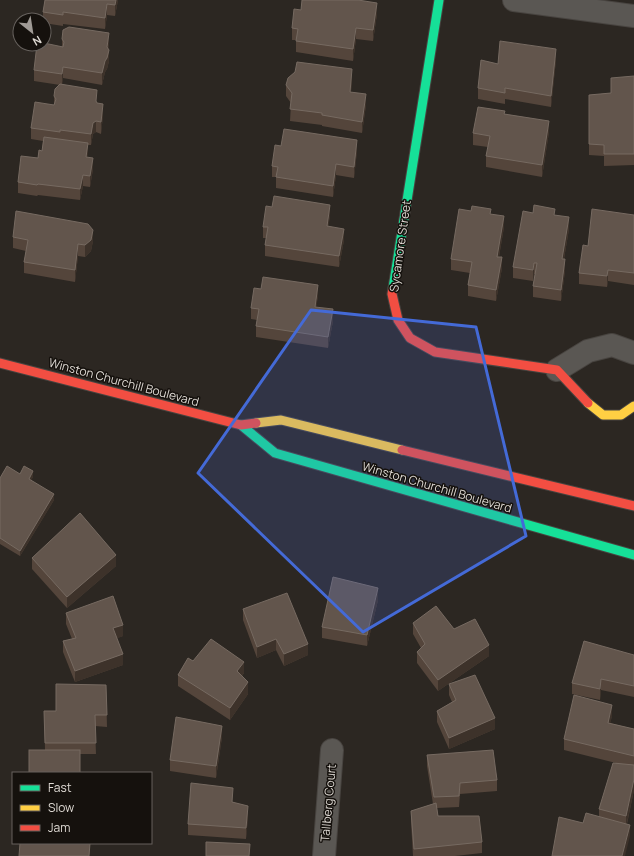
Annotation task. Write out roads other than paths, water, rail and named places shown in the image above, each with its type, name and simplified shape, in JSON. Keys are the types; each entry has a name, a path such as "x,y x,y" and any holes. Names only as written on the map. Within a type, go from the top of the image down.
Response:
{"main road":[{"name":"Sycamore Street","path":"439,0 392,294 398,320 410,338 435,352 557,370"},
{"name":"Winston Churchill Boulevard","path":"0,363 241,425 281,420 634,506"},
{"path":"557,370 584,400 603,415 621,414 634,406"},
{"name":"Winston Churchill Boulevard","path":"241,425 275,453 634,555"}],"street":[{"path":"514,0 634,16"},
{"path":"557,370 588,351 612,345 634,353"},
{"name":"Tallberg Court","path":"324,856 332,750"}]}
